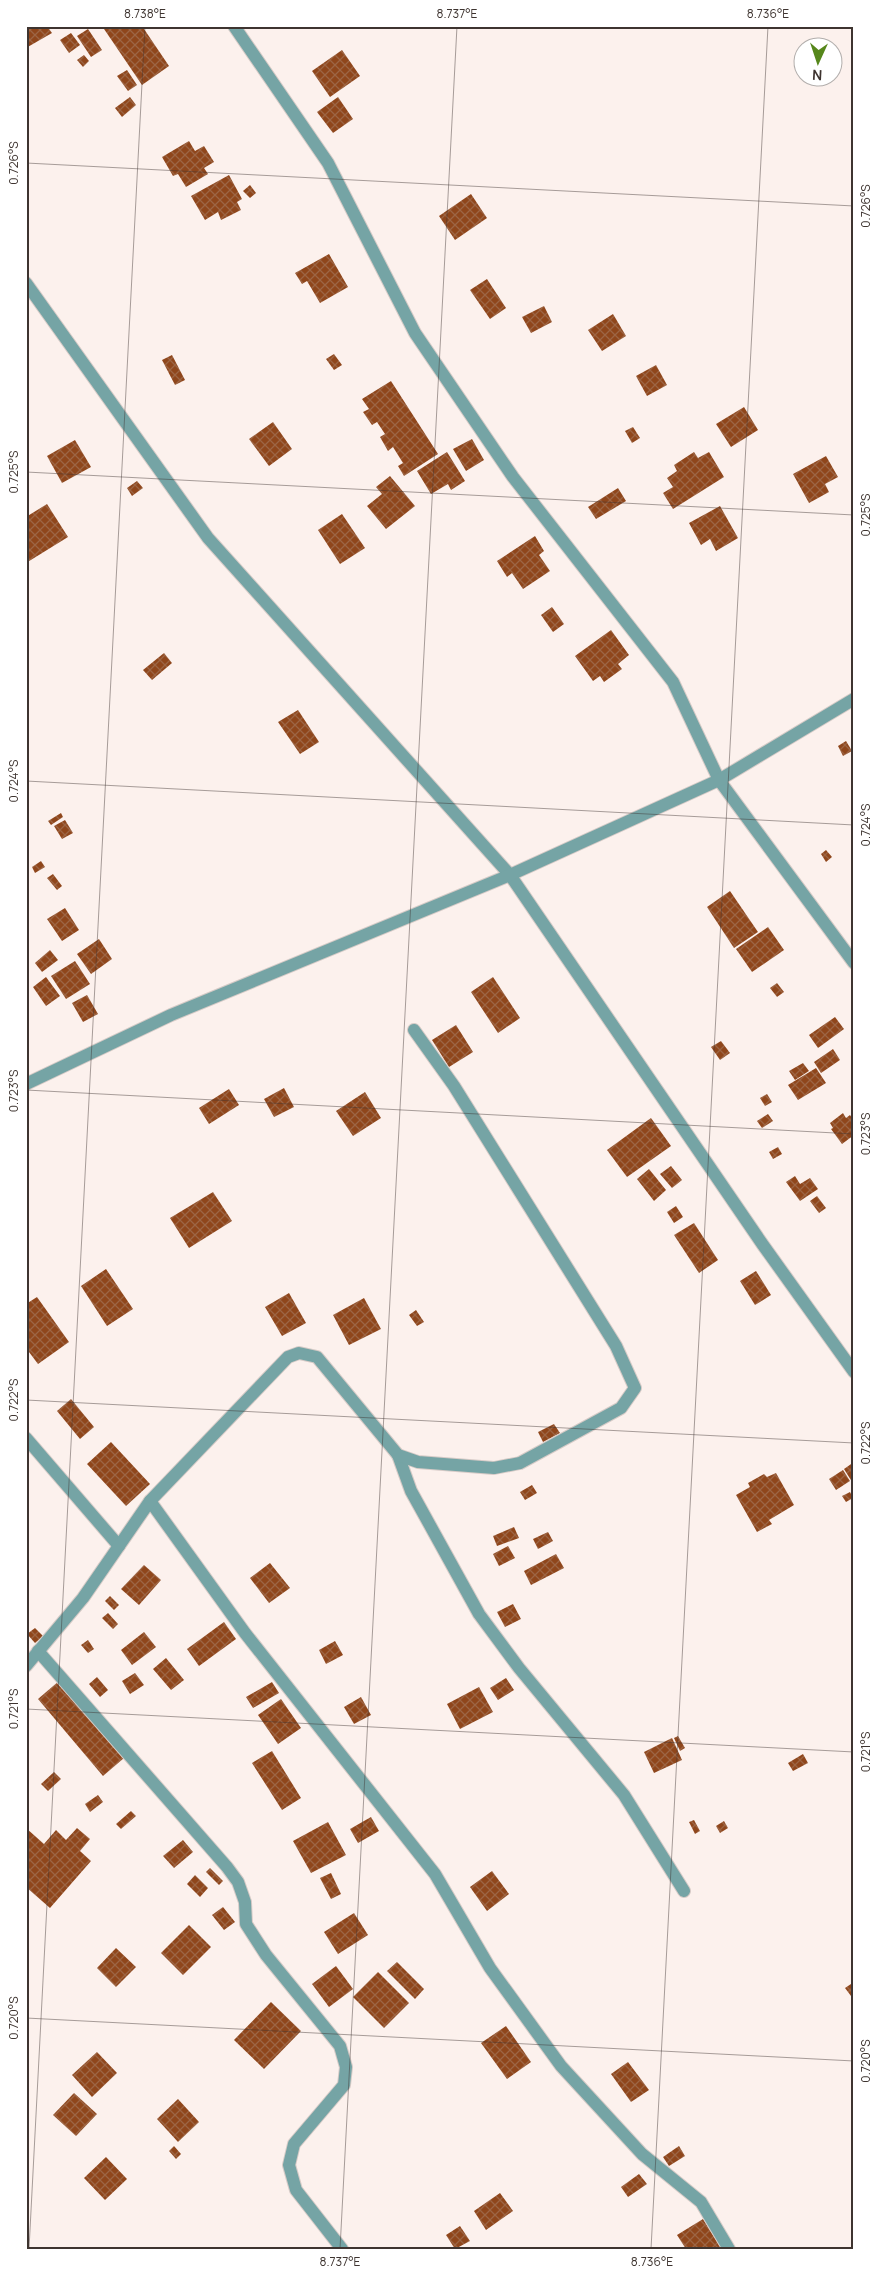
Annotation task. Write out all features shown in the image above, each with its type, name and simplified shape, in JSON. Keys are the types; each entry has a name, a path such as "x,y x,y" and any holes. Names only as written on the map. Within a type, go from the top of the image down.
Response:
{"street":[{"path":"234,26 328,163 415,333 513,477 673,682 719,780 854,963"},
{"path":"26,283 208,538 510,875 763,1245 854,1372"},
{"path":"26,1084 171,1015 510,875 719,780 854,699"},
{"path":"398,1455 418,1462 494,1468 520,1463 622,1408 635,1388 616,1346 454,1086 414,1030"},
{"path":"26,1666 83,1598 150,1501 288,1357 299,1353 317,1357 398,1455 411,1491 479,1614 518,1668 624,1795 684,1891"},
{"path":"26,1438 119,1546"},
{"path":"150,1501 244,1633 435,1874 490,1968 561,2066 642,2154 701,2202 729,2249"},
{"path":"38,1651 227,1867 238,1882 245,1902 246,1924 266,1956 340,2046 346,2067 344,2086 294,2144 288,2165 296,2190 342,2249"}],"building":[{"path":"26,26 47,26 52,33 26,48"},
{"path":"102,26 142,26 169,66 142,85"},
{"path":"88,29 102,50 91,57 77,36"},
{"path":"71,33 80,45 69,53 60,40"},
{"path":"342,50 360,76 330,97 312,71"},
{"path":"84,55 89,61 83,67 77,60"},
{"path":"127,70 137,85 128,91 117,76"},
{"path":"130,97 136,105 122,117 115,108"},
{"path":"338,97 353,119 333,133 317,112"},
{"path":"189,141 195,151 204,146 214,162 204,168 208,174 186,187 178,174 173,176 162,157"},
{"path":"229,175 242,199 237,202 241,210 221,220 218,212 205,220 191,196"},
{"path":"250,185 256,193 250,198 243,191"},
{"path":"471,194 487,218 455,240 439,216"},
{"path":"329,254 348,287 320,303 307,281 302,284 295,273"},
{"path":"487,279 506,308 490,319 470,290"},
{"path":"544,306 552,322 531,333 522,317"},
{"path":"613,314 626,336 602,351 588,330"},
{"path":"334,354 342,365 334,370 326,359"},
{"path":"172,355 185,380 175,385 162,360"},
{"path":"656,365 667,385 647,396 636,376"},
{"path":"391,381 438,454 404,476 398,466 403,463 393,447 388,451 380,437 385,434 377,422 372,425 363,412 369,409 362,399"},
{"path":"744,407 758,430 731,447 716,424"},
{"path":"273,422 292,449 269,466 249,439"},
{"path":"633,427 640,438 632,443 625,431"},
{"path":"472,439 484,460 466,471 453,449"},
{"path":"75,440 91,467 62,483 47,456"},
{"path":"447,452 465,481 451,490 448,484 431,494 417,471"},
{"path":"694,452 698,458 709,452 724,477 673,509 663,493 673,487 667,478 677,471 674,465"},
{"path":"826,456 838,477 825,484 829,492 809,503 793,474"},
{"path":"390,476 415,506 386,529 367,506 382,494 376,487"},
{"path":"137,481 143,488 132,496 127,488"},
{"path":"618,488 626,501 596,519 588,507"},
{"path":"47,504 68,537 26,563 26,517"},
{"path":"720,506 738,538 716,551 710,539 701,545 689,523"},
{"path":"342,514 365,548 340,564 318,530"},
{"path":"535,536 544,551 539,555 550,571 523,589 512,573 507,577 497,561"},
{"path":"552,607 564,624 553,632 541,615"},
{"path":"611,630 629,655 618,664 622,669 604,682 600,676 593,681 575,656"},
{"path":"164,653 172,663 152,680 143,670"},
{"path":"298,710 319,742 300,754 278,722"},
{"path":"846,741 852,751 843,756 838,746"},
{"path":"61,813 63,817 51,825 48,821"},
{"path":"65,820 73,833 62,839 54,826"},
{"path":"826,850 832,857 826,862 821,854"},
{"path":"41,861 45,867 35,873 32,867"},
{"path":"53,874 62,886 57,890 47,878"},
{"path":"730,891 758,932 734,948 707,907"},
{"path":"65,908 79,930 62,941 47,919"},
{"path":"768,927 784,950 752,972 736,949"},
{"path":"99,939 112,959 91,974 77,954"},
{"path":"50,950 58,960 42,972 35,963"},
{"path":"75,961 90,984 66,999 51,976"},
{"path":"46,977 60,996 46,1006 33,987"},
{"path":"493,977 520,1018 498,1033 471,992"},
{"path":"777,983 784,992 777,997 770,988"},
{"path":"87,995 98,1014 83,1022 72,1003"},
{"path":"835,1017 844,1029 818,1048 809,1035"},
{"path":"456,1025 473,1052 449,1067 432,1040"},
{"path":"721,1041 730,1053 720,1060 711,1047"},
{"path":"833,1049 840,1060 821,1073 814,1062"},
{"path":"803,1063 809,1071 795,1080 789,1071"},
{"path":"816,1068 826,1083 798,1100 788,1085"},
{"path":"284,1088 294,1107 274,1117 264,1099"},
{"path":"229,1089 239,1105 209,1124 199,1108"},
{"path":"365,1092 381,1118 353,1136 336,1111"},
{"path":"767,1094 772,1102 765,1106 760,1098"},
{"path":"843,1113 846,1118 850,1115 854,1121 854,1135 842,1144 831,1129 833,1128 830,1123"},
{"path":"768,1114 773,1121 762,1128 757,1121"},
{"path":"651,1118 671,1146 627,1177 607,1150"},
{"path":"778,1147 782,1154 773,1159 769,1152"},
{"path":"671,1166 682,1180 672,1188 660,1174"},
{"path":"649,1169 666,1190 654,1201 637,1179"},
{"path":"795,1176 800,1184 810,1178 818,1189 800,1201 786,1182"},
{"path":"213,1192 232,1221 189,1248 170,1218"},
{"path":"817,1196 826,1208 819,1213 810,1201"},
{"path":"676,1206 683,1217 674,1223 667,1212"},
{"path":"694,1223 718,1260 699,1273 674,1235"},
{"path":"106,1269 133,1309 107,1326 81,1286"},
{"path":"756,1271 771,1295 755,1305 740,1281"},
{"path":"289,1293 306,1323 282,1336 265,1307"},
{"path":"37,1297 69,1342 38,1364 26,1348 26,1304"},
{"path":"364,1298 381,1329 349,1345 333,1315"},
{"path":"416,1310 424,1322 417,1326 409,1315"},
{"path":"71,1399 94,1427 80,1439 57,1411"},
{"path":"554,1424 560,1433 543,1442 538,1432"},
{"path":"111,1442 150,1484 126,1506 87,1464"},
{"path":"854,1462 854,1485 844,1469"},
{"path":"843,1470 850,1481 836,1490 829,1479"},
{"path":"776,1473 794,1505 769,1520 772,1524 757,1532 736,1495 750,1487 748,1483 764,1474 767,1477"},
{"path":"532,1485 537,1493 525,1500 520,1492"},
{"path":"850,1492 853,1498 846,1502 842,1496"},
{"path":"514,1527 519,1538 497,1546 493,1536"},
{"path":"548,1532 553,1541 538,1549 533,1539"},
{"path":"508,1546 515,1558 499,1566 493,1554"},
{"path":"556,1554 564,1568 531,1585 524,1571"},
{"path":"270,1563 290,1588 269,1603 250,1578"},
{"path":"144,1565 161,1580 139,1605 121,1589"},
{"path":"110,1596 119,1605 114,1610 105,1601"},
{"path":"513,1604 521,1619 505,1627 497,1612"},
{"path":"108,1613 118,1624 113,1629 102,1618"},
{"path":"224,1622 236,1639 199,1666 187,1649"},
{"path":"35,1628 43,1636 35,1643 27,1634"},
{"path":"144,1632 156,1647 132,1665 121,1650"},
{"path":"88,1640 94,1649 88,1653 81,1645"},
{"path":"335,1641 343,1655 326,1664 319,1650"},
{"path":"166,1658 184,1680 171,1690 153,1669"},
{"path":"135,1673 144,1685 130,1694 122,1681"},
{"path":"97,1677 108,1690 100,1697 89,1684"},
{"path":"506,1678 514,1690 498,1700 490,1688"},
{"path":"59,1681 124,1758 103,1776 38,1699"},
{"path":"272,1682 279,1693 253,1708 246,1697"},
{"path":"479,1687 493,1712 460,1729 447,1704"},
{"path":"361,1697 371,1715 354,1724 344,1707"},
{"path":"281,1699 301,1728 278,1744 258,1715"},
{"path":"678,1736 685,1748 680,1751 674,1738"},
{"path":"672,1738 682,1760 654,1773 644,1752"},
{"path":"272,1751 301,1798 282,1810 252,1763"},
{"path":"803,1754 808,1763 793,1771 788,1763"},
{"path":"54,1772 61,1779 48,1791 41,1784"},
{"path":"98,1795 103,1802 90,1812 85,1804"},
{"path":"131,1811 136,1816 121,1829 116,1824"},
{"path":"371,1817 379,1831 358,1843 350,1829"},
{"path":"694,1820 700,1831 695,1834 689,1822"},
{"path":"724,1821 728,1828 720,1833 716,1826"},
{"path":"328,1822 346,1855 311,1873 293,1841"},
{"path":"26,1828 44,1844 56,1830 66,1840 77,1828 90,1839 80,1851 91,1861 50,1908 26,1887"},
{"path":"183,1840 193,1852 174,1868 163,1856"},
{"path":"210,1868 223,1881 219,1885 206,1872"},
{"path":"492,1871 509,1894 487,1911 470,1887"},
{"path":"331,1873 341,1894 331,1899 320,1878"},
{"path":"195,1875 208,1888 200,1897 187,1884"},
{"path":"223,1907 235,1922 224,1930 212,1915"},
{"path":"354,1913 368,1935 338,1954 324,1932"},
{"path":"189,1925 211,1947 183,1975 161,1953"},
{"path":"116,1948 136,1967 116,1987 97,1968"},
{"path":"397,1962 424,1989 415,1999 387,1971"},
{"path":"336,1966 353,1989 329,2007 312,1984"},
{"path":"378,1972 409,2003 384,2028 353,1997"},
{"path":"854,1982 854,2000 845,1988"},
{"path":"271,2002 301,2031 264,2069 234,2040"},
{"path":"506,2026 531,2062 507,2079 481,2043"},
{"path":"97,2052 117,2073 92,2097 72,2075"},
{"path":"628,2062 649,2090 631,2102 611,2074"},
{"path":"74,2093 97,2114 76,2136 53,2115"},
{"path":"178,2099 199,2122 178,2142 157,2119"},
{"path":"174,2146 181,2154 176,2159 169,2151"},
{"path":"679,2146 685,2156 669,2166 663,2157"},
{"path":"106,2157 127,2179 105,2200 84,2178"},
{"path":"639,2174 647,2184 628,2197 621,2187"},
{"path":"500,2193 513,2211 486,2230 474,2211"},
{"path":"703,2219 721,2248 686,2249 677,2235"},
{"path":"460,2226 470,2241 455,2249 446,2235"}]}
